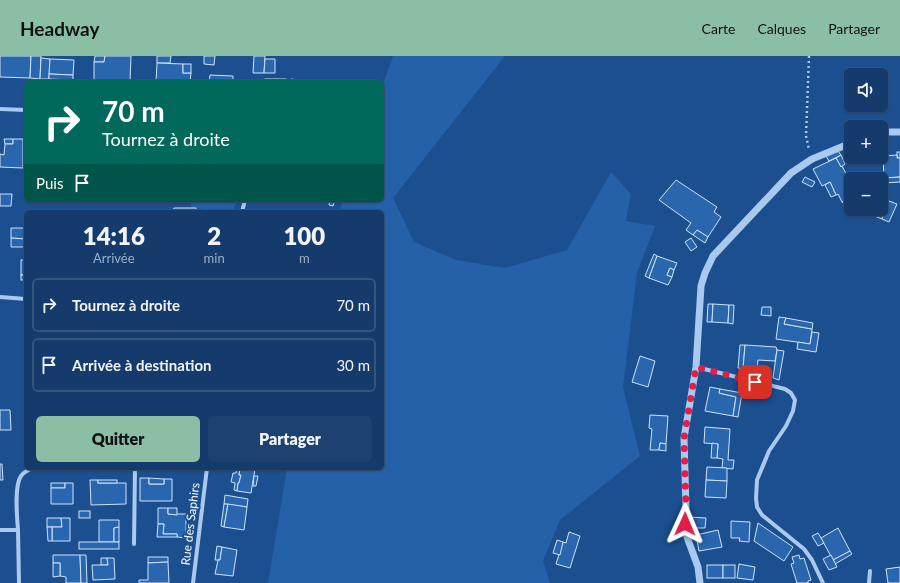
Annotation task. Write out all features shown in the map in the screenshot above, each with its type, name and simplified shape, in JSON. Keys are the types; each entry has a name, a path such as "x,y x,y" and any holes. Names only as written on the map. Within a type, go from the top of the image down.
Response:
{"street":[{"path":"0,109 24,110"},
{"path":"888,132 900,132"},
{"path":"700,583 698,567 687,537 685,524 684,438 696,367 701,286 705,273 713,256 791,173 812,159 844,146"},
{"path":"0,297 24,298"},
{"path":"696,367 785,390 791,393 795,400 793,411 786,426 769,451 757,480 757,507 762,515 804,549 812,560 823,583"},
{"path":"19,583 17,496 20,477 28,470"},
{"path":"134,544 135,470"},
{"name":"Rue des Saphirs","path":"193,583 207,470"},
{"path":"0,530 18,530"},
{"path":"868,583 870,572"}],"path":[{"path":"809,56 806,136 812,159"}],"shaded area":[{"path":"393,56 505,56 393,198 414,242 456,260 505,268 567,250 611,172 631,194 626,221 655,226 637,273 623,387 640,456 560,520 543,561 550,583 268,583 287,470 384,470 384,210 340,210 342,202 384,202 384,81"},
{"path":"191,202 236,202 233,210 191,208"}],"building":[{"path":"0,56 31,56 30,78 0,77"},
{"path":"31,56 41,56 40,79 30,78"},
{"path":"95,56 105,56 104,62 94,62"},
{"path":"105,56 131,56 130,80 94,80 94,62 104,62"},
{"path":"157,56 171,56 170,63 157,63"},
{"path":"204,56 215,56 214,65 204,64"},
{"path":"254,56 265,56 264,73 253,73"},
{"path":"41,58 50,59 49,79 40,79"},
{"path":"50,59 74,60 73,75 49,74"},
{"path":"265,59 275,59 275,73 264,73"},
{"path":"157,63 183,64 183,73 191,73 190,80 156,80"},
{"path":"183,64 191,64 191,73 183,73"},
{"path":"49,74 73,75 73,80 49,79"},
{"path":"210,75 233,76 233,80 209,80"},
{"path":"265,79 286,79 286,80"},
{"path":"4,139 13,139 13,144 5,144"},
{"path":"13,139 23,139 23,168 0,167 0,154 4,155 5,144 13,144"},
{"path":"838,151 841,155 829,161 826,156"},
{"path":"897,152 900,152 900,158 897,158"},
{"path":"841,155 845,164 841,167 836,158"},
{"path":"897,155 897,158 900,158 900,177 888,178 888,172 884,172 883,164 888,164 888,156"},
{"path":"836,158 845,172 844,201 842,202 838,194 836,195 830,182 822,186 813,169"},
{"path":"805,177 815,182 812,187 802,182"},
{"path":"900,177 900,182 888,183 888,178"},
{"path":"676,180 717,207 714,212 721,217 708,237 697,230 693,235 686,230 691,223 659,200"},
{"path":"830,182 836,195 831,197 825,185"},
{"path":"0,194 12,194 11,206 0,206"},
{"path":"889,201 897,204 889,222 882,219 883,216 888,216"},
{"path":"330,202 334,202 333,206 329,205"},
{"path":"174,208 196,208 196,210 174,210"},
{"path":"874,216 883,216 882,219"},
{"path":"11,228 24,228 24,239 11,238"},
{"path":"697,230 708,237 705,243 693,235"},
{"path":"11,238 24,239 24,247 11,247"},
{"path":"691,238 697,247 691,251 685,242"},
{"path":"654,254 657,256 649,278 645,276"},
{"path":"657,256 677,263 674,270 670,268 667,275 672,277 668,285 649,278"},
{"path":"21,260 24,260 24,275 21,275"},
{"path":"670,268 674,270 672,277 667,275"},
{"path":"21,275 24,275 24,280 21,280"},
{"path":"708,304 713,304 712,322 707,322"},
{"path":"713,304 729,305 728,323 712,322"},
{"path":"729,305 734,305 733,324 728,323"},
{"path":"762,307 771,307 771,316 761,315"},
{"path":"779,317 786,318 784,324 812,329 810,344 776,339"},
{"path":"786,318 813,323 812,329 784,324"},
{"path":"812,332 819,333 816,352 797,349 798,342 810,344"},
{"path":"740,345 745,345 743,369 738,368"},
{"path":"745,345 776,347 777,350 775,361 758,360 757,370 743,369"},
{"path":"777,350 784,351 779,380 773,378"},
{"path":"640,356 655,361 648,387 632,382"},
{"path":"710,387 720,389 719,393 736,397 733,416 705,411"},
{"path":"720,389 742,393 738,417 733,416 736,397 719,393"},
{"path":"0,410 10,410 11,430 0,430"},
{"path":"650,415 668,416 666,444 660,443 659,450 650,450 652,429 649,428"},
{"path":"705,427 730,429 728,460 734,460 733,469 722,468 723,459 717,458 718,444 704,443"},
{"path":"660,443 666,444 666,451 659,450"},
{"path":"712,443 718,444 717,458 711,458"},
{"path":"0,464 2,464 3,480 0,480"},
{"path":"707,467 727,468 727,481 706,480"},
{"path":"237,470 240,470 239,475 241,475 237,491 234,490 235,483 231,482 233,473 236,473"},
{"path":"240,470 255,470 251,493 237,491 241,475 239,475"},
{"path":"254,476 258,476 256,486 253,486"},
{"path":"140,478 149,478 149,484 164,484 164,479 172,479 172,501 140,501"},
{"path":"149,478 164,479 164,484 149,484"},
{"path":"90,480 98,480 98,483 126,483 126,504 91,505"},
{"path":"98,480 117,480 117,483 98,483"},
{"path":"706,480 727,481 726,498 705,497"},
{"path":"51,483 65,483 65,488 51,488"},
{"path":"65,483 73,483 73,504 51,504 51,488 65,488"},
{"path":"225,495 248,499 247,507 224,504"},
{"path":"224,504 228,504 224,527 221,526"},
{"path":"228,504 247,507 244,530 224,527"},
{"path":"158,508 168,508 168,514 186,514 186,538 177,537 177,534 163,534 164,524 158,524"},
{"path":"168,508 177,508 177,515 168,514"},
{"path":"79,511 90,511 90,518 79,518"},
{"path":"690,517 706,518 705,528 689,528"},
{"path":"47,518 61,518 62,527 47,527"},
{"path":"61,518 70,518 70,541 52,541 52,527 62,527"},
{"path":"99,520 119,520 119,527 114,528 114,542 99,542"},
{"path":"731,521 750,522 749,542 739,541 740,538 731,538"},
{"path":"758,523 793,547 784,561 754,541"},
{"path":"158,524 164,524 163,534 177,534 177,537 157,537"},
{"path":"47,527 52,527 52,541 48,541"},
{"path":"119,527 119,542 114,542 114,528"},
{"path":"838,528 850,551 833,560 821,538"},
{"path":"718,530 722,547 699,551 696,535"},
{"path":"569,532 580,536 570,568 556,564 563,542 566,543"},
{"path":"818,533 824,543 818,546 812,536"},
{"path":"557,540 563,542 560,555 553,553"},
{"path":"79,542 119,542 119,549 79,549"},
{"path":"217,546 222,547 220,560 215,560"},
{"path":"222,547 237,550 233,576 215,574 218,560 220,560"},
{"path":"850,551 852,554 835,564 833,560"},
{"path":"53,555 80,555 81,583 66,583 66,577 60,576 60,563 53,563"},
{"path":"80,555 86,555 87,583 81,583"},
{"path":"799,555 800,559 804,558 811,580 808,581 808,583 797,583 791,564 794,563 792,557"},
{"path":"831,555 837,567 829,570 823,559"},
{"path":"148,557 168,557 168,562 148,563"},
{"path":"101,558 107,558 108,565 101,565"},
{"path":"107,558 114,558 115,579 93,580 92,565 108,565"},
{"path":"168,562 169,583 139,583 139,580 148,580 148,563"},
{"path":"53,563 60,563 60,576 53,577"},
{"path":"739,564 755,567 753,580 737,578"},
{"path":"707,565 723,565 723,578 707,578"},
{"path":"723,565 735,565 735,578 723,578"},
{"path":"900,567 900,583 888,583 886,569"}],"route":[{"path":"685,524 684,438 696,367 755,382"}]}
